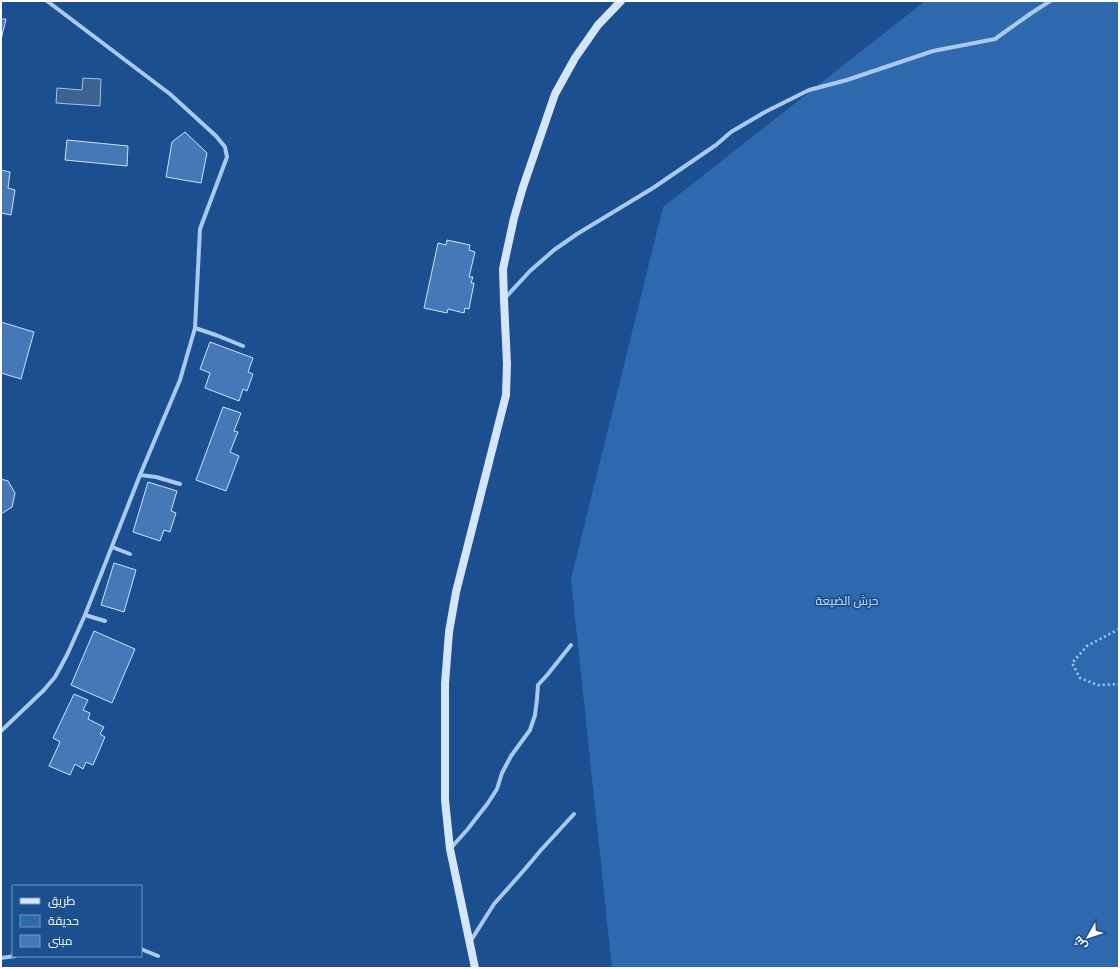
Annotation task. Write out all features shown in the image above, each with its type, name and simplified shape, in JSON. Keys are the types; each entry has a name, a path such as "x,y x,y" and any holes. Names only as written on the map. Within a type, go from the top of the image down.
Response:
{"street":[{"path":"1,731 44,690 55,677 67,655 85,615 140,475 180,380 195,328 200,228 227,157 225,147 216,136 170,94 47,1"},
{"path":"475,968 450,849 445,800 445,692 448,632 456,592 506,394 503,269 514,218 556,94 575,58 594,30 621,1"},
{"path":"504,300 530,271 554,250 577,234 653,188 732,132 765,112 809,90 847,80 933,51 996,39 1050,1"},
{"path":"195,328 243,346"},
{"path":"140,475 156,477 180,484"},
{"path":"112,547 130,554"},
{"path":"85,615 105,621"},
{"path":"450,849 467,830 497,789 502,773 511,756 530,730 536,710 538,685 571,645"},
{"path":"469,942 494,904 574,814"},
{"path":"142,949 158,956"},
{"path":"1,958 12,956"}],"path":[{"path":"1119,629 1087,646 1072,663 1080,678 1098,685 1119,684"}],"green space":[{"name":"حرش الضيعة","path":"925,1 1119,1 1119,968 612,968 571,579 663,207"}],"shaded area":[{"path":"83,78 101,79 100,106 56,103 57,88 82,90"}],"building":[{"path":"1,19 6,19 1,40"},
{"path":"185,132 207,153 201,183 166,177 172,142"},
{"path":"67,140 128,146 127,166 65,160"},
{"path":"1,170 10,172 8,188 15,190 11,215 1,213"},
{"path":"447,240 470,245 469,250 475,252 469,277 473,277 471,283 474,283 469,309 465,308 464,313 448,309 447,313 424,308 438,243 446,245"},
{"path":"1,322 34,332 21,379 1,373"},
{"path":"210,342 253,358 248,372 253,374 247,391 243,389 239,401 205,388 210,373 200,369"},
{"path":"223,407 241,413 234,431 238,432 230,452 239,456 226,491 196,480"},
{"path":"1,479 8,481 15,493 12,507 1,514"},
{"path":"148,482 177,491 171,511 176,513 170,532 164,530 160,541 133,532"},
{"path":"114,563 136,570 124,612 101,605"},
{"path":"94,631 135,649 112,703 71,685"},
{"path":"74,694 88,700 83,710 90,713 88,719 104,727 100,734 105,737 93,765 86,762 83,769 75,764 70,775 49,766 60,742 53,738"}]}
